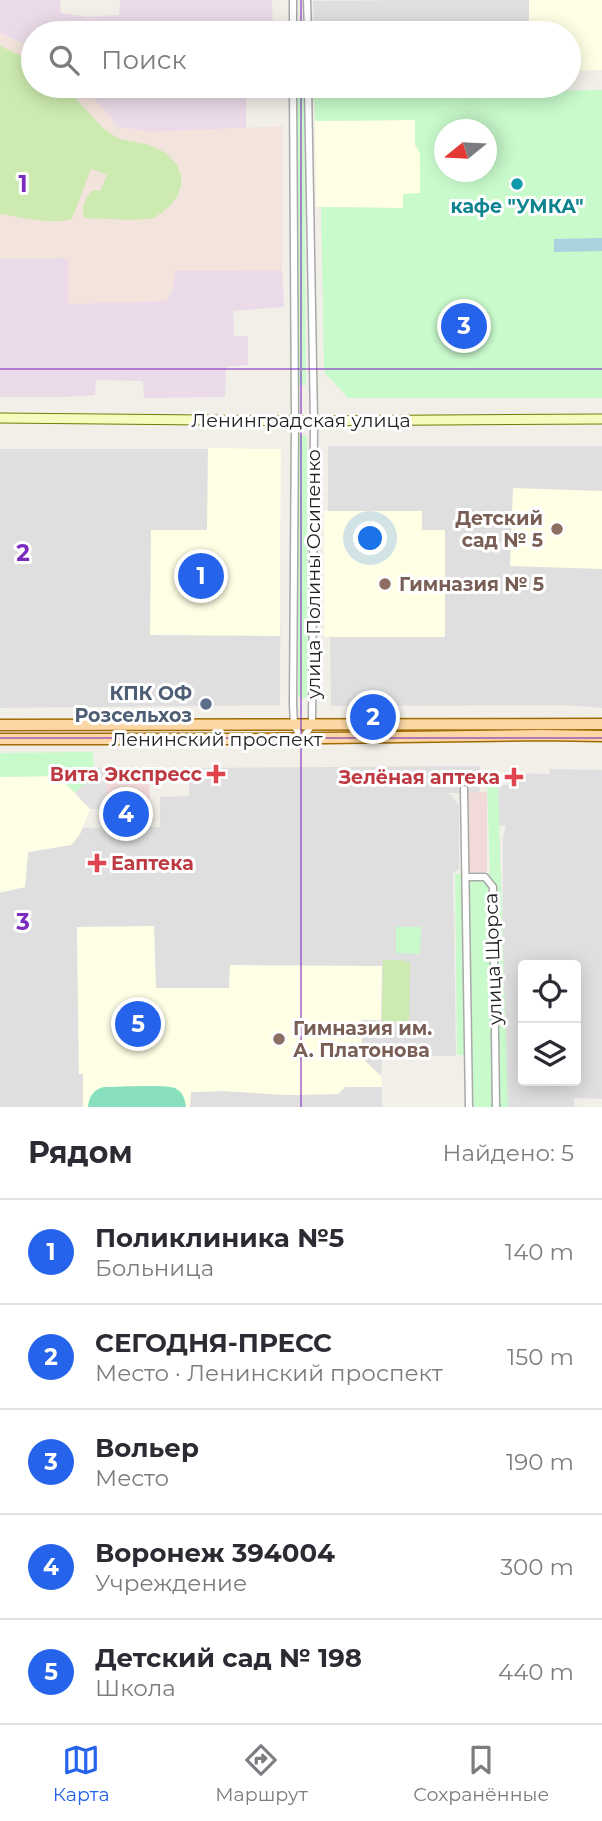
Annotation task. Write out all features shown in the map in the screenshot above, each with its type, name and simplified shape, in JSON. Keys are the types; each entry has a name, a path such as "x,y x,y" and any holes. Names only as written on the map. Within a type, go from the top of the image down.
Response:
{"main road":[{"name":"Ленинградская улица","path":"0,418 295,421 602,419"},
{"name":"Ленинский проспект","path":"0,725 602,724"},
{"name":"Ленинский проспект","path":"0,739 602,736"}],"street":[{"path":"293,0 293,21"},
{"path":"307,0 308,21"},
{"name":"улица Полины Осипенко","path":"293,98 293,725 302,738 312,726 314,421 308,98"},
{"name":"улица Щорса","path":"464,789 467,877 485,877 493,887 496,1107"},
{"path":"467,877 470,1107"}],"shaded area":[{"path":"0,0 60,0 61,13 88,17 119,15 120,0 272,0 273,21 21,21 21,43 0,33"},
{"path":"529,0 529,21 314,21 313,1"},
{"path":"529,0 602,0 602,70 581,71 581,21 529,21"},
{"path":"0,33 21,43 21,98 94,98 118,127 151,132 283,126 282,270 175,271 173,288 166,301 68,304 68,258 0,259"},
{"path":"94,98 246,98 246,128 151,132 118,127"},
{"path":"415,120 415,145 420,152 420,194 403,208 316,207 315,121"},
{"path":"69,258 68,303 173,288 174,271 282,270 284,307 233,311 234,336 248,336 248,365 226,367 225,397 144,398 143,381 96,380 95,395 0,397 0,259"},
{"path":"328,446 602,446 602,708 564,705 331,706 330,637 445,637 445,530 422,530 422,511 328,511"},
{"path":"208,448 281,449 280,636 150,635 151,530 207,530"},
{"path":"0,449 281,449 280,705 0,708"},
{"name":"Детский сад № 5","path":"513,488 602,491 602,569 510,566"},
{"name":"Гимназия № 5","path":"324,511 422,511 422,530 445,530 445,637 324,637"},
{"path":"480,766 480,793 448,793 459,806 459,869 453,873 456,1056 382,1056 381,1076 362,1058 361,1019 381,1019 230,966 229,988 156,988 77,927 79,1074 83,1074 83,1107 0,1107 0,893 25,887 28,852 71,845 82,828 160,827 160,797 189,796 189,768"},
{"path":"106,767 149,767 150,827 107,828"},
{"path":"106,767 107,809 90,809 75,793 93,776 94,768"},
{"path":"550,769 602,770 602,1099 574,1098 574,1107 507,1107 502,1003 503,837 506,825 498,826 499,785 512,785 512,773 549,774"},
{"path":"58,776 90,809 80,834 71,845 28,852 25,887 0,892 0,777"},
{"path":"487,792 487,872 470,872 467,793"},
{"name":"Гимназия им. А. Платонова","path":"154,926 156,988 229,988 230,965 382,966 381,1020 361,1020 362,1058 381,1076 382,1087 345,1087 338,1094 191,1092 190,1107 83,1107 83,1074 79,1074 77,927"},
{"path":"345,1087 382,1087 382,1107 190,1107 190,1092 338,1094"}],"green space":[{"path":"0,46 21,56 21,98 75,98 103,128 119,139 146,144 166,153 177,165 181,176 178,195 169,207 150,219 85,218 83,208 88,196 92,190 100,191 107,175 91,169 72,219 45,221 0,214"},
{"path":"581,90 602,90 602,398 348,398 324,372 321,207 403,208 403,194 420,193 420,153 415,145 415,120 315,121 314,98 581,98"},
{"path":"296,98 304,98 306,385 298,385"},
{"path":"300,435 307,437 308,695 304,699 298,696"},
{"path":"93,752 94,776 75,793 58,776 0,777 0,753"},
{"path":"487,784 498,785 508,1107 467,1107 466,1055 457,1055 455,874 490,873"},
{"path":"396,927 421,927 420,954 396,953"},
{"path":"383,960 410,962 409,1022 382,1021"},
{"path":"175,1088 183,1096 186,1107 88,1107 97,1089"}],"water":[{"path":"602,238 602,251 554,252 554,239"}],"place":[{"name":"кафе \"УМКА\"","path":"517,184"},
{"name":"Вольер","path":"464,326"},
{"name":"Детский сад № 5","path":"557,529"},
{"name":"Поликлиника №5","path":"201,576"},
{"name":"Гимназия № 5","path":"385,584"},
{"name":"КПК ОФ Розсельхоз","path":"206,704"},
{"name":"СЕГОДНЯ-ПРЕСС","path":"373,717"},
{"name":"Вита Экспресс","path":"216,774"},
{"name":"Зелёная аптека","path":"514,777"},
{"name":"Воронеж 394004","path":"126,814"},
{"name":"Еаптека","path":"97,863"},
{"name":"Детский сад № 198","path":"138,1024"},
{"name":"Гимназия им. А. Платонова","path":"279,1039"}]}
